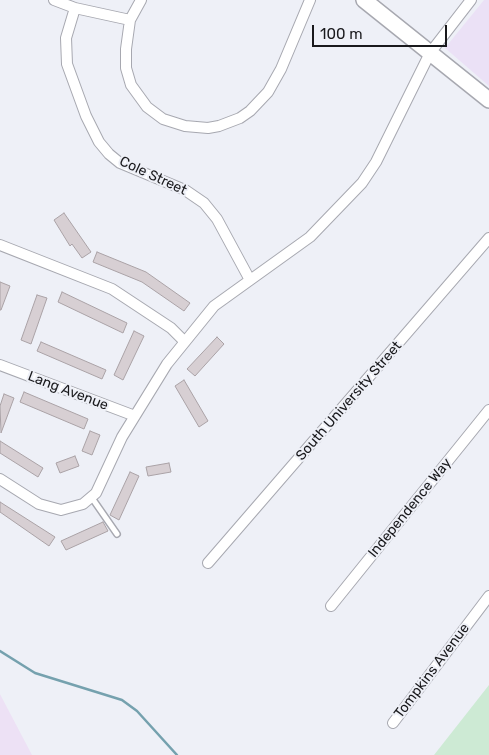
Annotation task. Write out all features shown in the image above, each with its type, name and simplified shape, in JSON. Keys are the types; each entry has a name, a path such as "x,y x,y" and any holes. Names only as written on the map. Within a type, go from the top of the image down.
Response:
{"main road":[{"path":"364,0 489,100"}],"street":[{"path":"54,0 75,8 130,20"},
{"path":"141,0 130,20 126,49 126,68 131,85 140,100 155,114 175,124 208,128 240,118 250,111 268,92 281,69 310,0"},
{"path":"0,479 47,508 72,508 92,498 100,488 122,437 168,363 214,306 310,237 362,183 376,162 430,53 471,0"},
{"name":"Cole Street","path":"75,8 66,38 67,64 86,116 99,142 120,163 185,190 204,203 217,219 250,280"},
{"name":"South University Street","path":"208,563 489,238"},
{"path":"0,245 112,289 171,328 185,342"},
{"name":"Lang Avenue","path":"0,365 135,416"},
{"name":"Independence Way","path":"331,606 489,410"},
{"name":"Tompkins Avenue","path":"393,723 489,596"}],"lane":[{"path":"92,498 118,534"}],"shaded area":[{"path":"484,0 489,0 489,86 445,48"},
{"path":"0,694 1,696 32,755 0,755"}],"green space":[{"path":"489,685 489,755 434,755"}],"building":[{"path":"64,213 91,252 82,258 72,244 70,246 54,220"},
{"path":"97,252 146,272 190,303 184,311 142,282 93,262"},
{"path":"0,282 10,286 1,310 0,310"},
{"path":"62,292 127,323 123,333 58,302"},
{"path":"37,295 47,298 31,344 21,340"},
{"path":"134,331 144,336 123,380 114,375"},
{"path":"217,337 224,344 195,376 187,369"},
{"path":"41,342 106,370 102,379 37,351"},
{"path":"184,380 208,421 199,427 175,386"},
{"path":"24,392 88,419 84,429 20,402"},
{"path":"4,394 14,398 1,433 0,406"},
{"path":"90,431 100,435 92,455 82,451"},
{"path":"0,441 43,468 38,477 0,453"},
{"path":"75,456 79,466 60,473 56,463"},
{"path":"169,463 171,472 148,476 146,467"},
{"path":"130,472 139,476 119,520 110,515"},
{"path":"0,502 55,537 49,546 0,512"},
{"path":"103,522 108,531 66,550 61,541"}],"waterway":[{"path":"0,651 35,673 122,700 137,711 177,755"}]}
